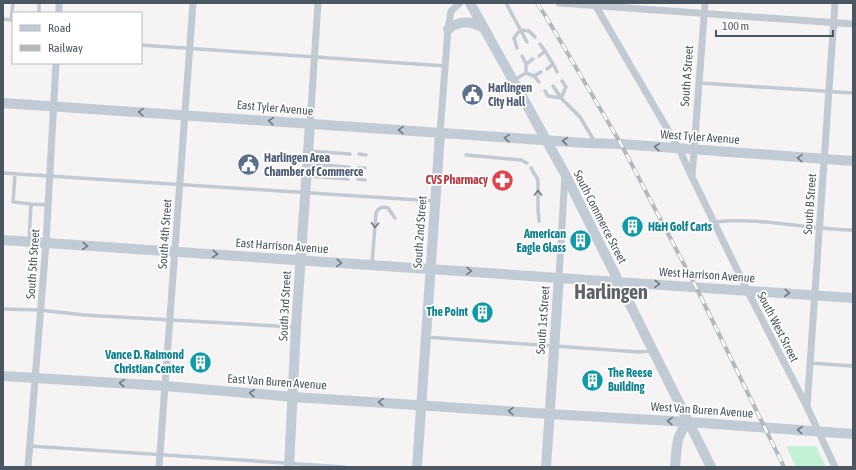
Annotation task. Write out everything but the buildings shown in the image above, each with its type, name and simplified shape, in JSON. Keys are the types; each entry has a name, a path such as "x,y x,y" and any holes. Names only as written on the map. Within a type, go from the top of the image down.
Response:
{"main road":[{"name":"South Commerce Street","path":"470,3 564,174 711,467"},
{"path":"448,29 454,24 465,22 475,23 484,28"},
{"name":"East Tyler Avenue","path":"3,103 184,114 546,140"},
{"name":"South 3rd Street","path":"289,465 294,396 300,260 310,124"},
{"name":"South 2nd Street","path":"417,467 440,133"},
{"name":"West Tyler Avenue","path":"546,140 853,161"},
{"name":"East Harrison Avenue","path":"3,240 558,277"},
{"name":"West Harrison Avenue","path":"558,277 853,298"},
{"name":"South 1st Street","path":"546,467 558,277"},
{"name":"East Van Buren Avenue","path":"3,376 165,386 550,414"},
{"name":"West Van Buren Avenue","path":"550,414 853,434"},
{"path":"675,467 677,442 680,431 688,422"}],"street":[{"name":"South 4th Street","path":"159,467 193,3"},
{"name":"South 3rd Street","path":"310,124 318,3"},
{"name":"South 2nd Street","path":"440,133 448,29 451,11 460,3"},
{"path":"559,3 595,4 704,14 853,24"},
{"name":"South A Street","path":"695,150 705,3"},
{"name":"South B Street","path":"807,407 835,3"},
{"path":"595,4 678,149"},
{"name":"South 5th Street","path":"28,467 46,243 56,64"},
{"name":"South West Street","path":"678,149 747,290 807,407 835,467"},
{"path":"692,177 695,150"},
{"name":"South 1st Street","path":"558,277 564,174"}],"lane":[{"path":"506,3 527,42"},
{"path":"3,19 12,20"},
{"path":"520,30 529,31 535,37"},
{"path":"517,48 514,38 520,30"},
{"path":"540,44 557,72"},
{"path":"142,45 445,66"},
{"path":"539,56 545,52"},
{"path":"522,56 526,64 526,73"},
{"path":"526,64 533,59"},
{"path":"547,69 553,64"},
{"path":"534,76 541,72"},
{"path":"513,81 526,73"},
{"path":"526,73 534,76 539,82"},
{"path":"561,98 566,87 562,81"},
{"path":"700,83 853,93"},
{"path":"553,86 561,98 580,117 596,143"},
{"path":"545,91 548,96 561,98"},
{"path":"308,151 350,154"},
{"path":"359,154 366,155"},
{"path":"466,155 521,160 527,163"},
{"path":"307,164 349,167"},
{"path":"358,168 365,168"},
{"path":"531,168 538,180 539,221"},
{"path":"3,173 435,201"},
{"path":"15,174 13,202 48,205"},
{"path":"306,176 348,179"},
{"path":"358,180 364,180"},
{"path":"29,242 31,204"},
{"path":"372,265 375,218 377,210 381,207 388,208 395,218"},
{"path":"714,222 730,220 755,221 853,230"},
{"path":"3,309 40,310 80,315 296,328"},
{"path":"426,337 639,352 653,351"},
{"path":"810,363 853,366"},
{"path":"30,446 160,454 289,465 344,467"}],"green space":[{"path":"786,446 816,446 826,467 796,467"}],"railway":[{"path":"537,3 621,144 696,287 784,467"}],"place":[{"name":"Harlingen City Hall","path":"473,95"},
{"name":"Harlingen Area Chamber of Commerce","path":"248,165"},
{"name":"CVS Pharmacy","path":"503,180"},
{"name":"H&H Golf Carts","path":"632,227"},
{"name":"American Eagle Glass","path":"581,241"},
{"name":"The Point","path":"483,312"},
{"name":"Vance D. Raimond Christian Center","path":"200,362"},
{"name":"The Reese Building","path":"593,380"}],"district":[{"name":"Harlingen","path":"611,292"}]}
